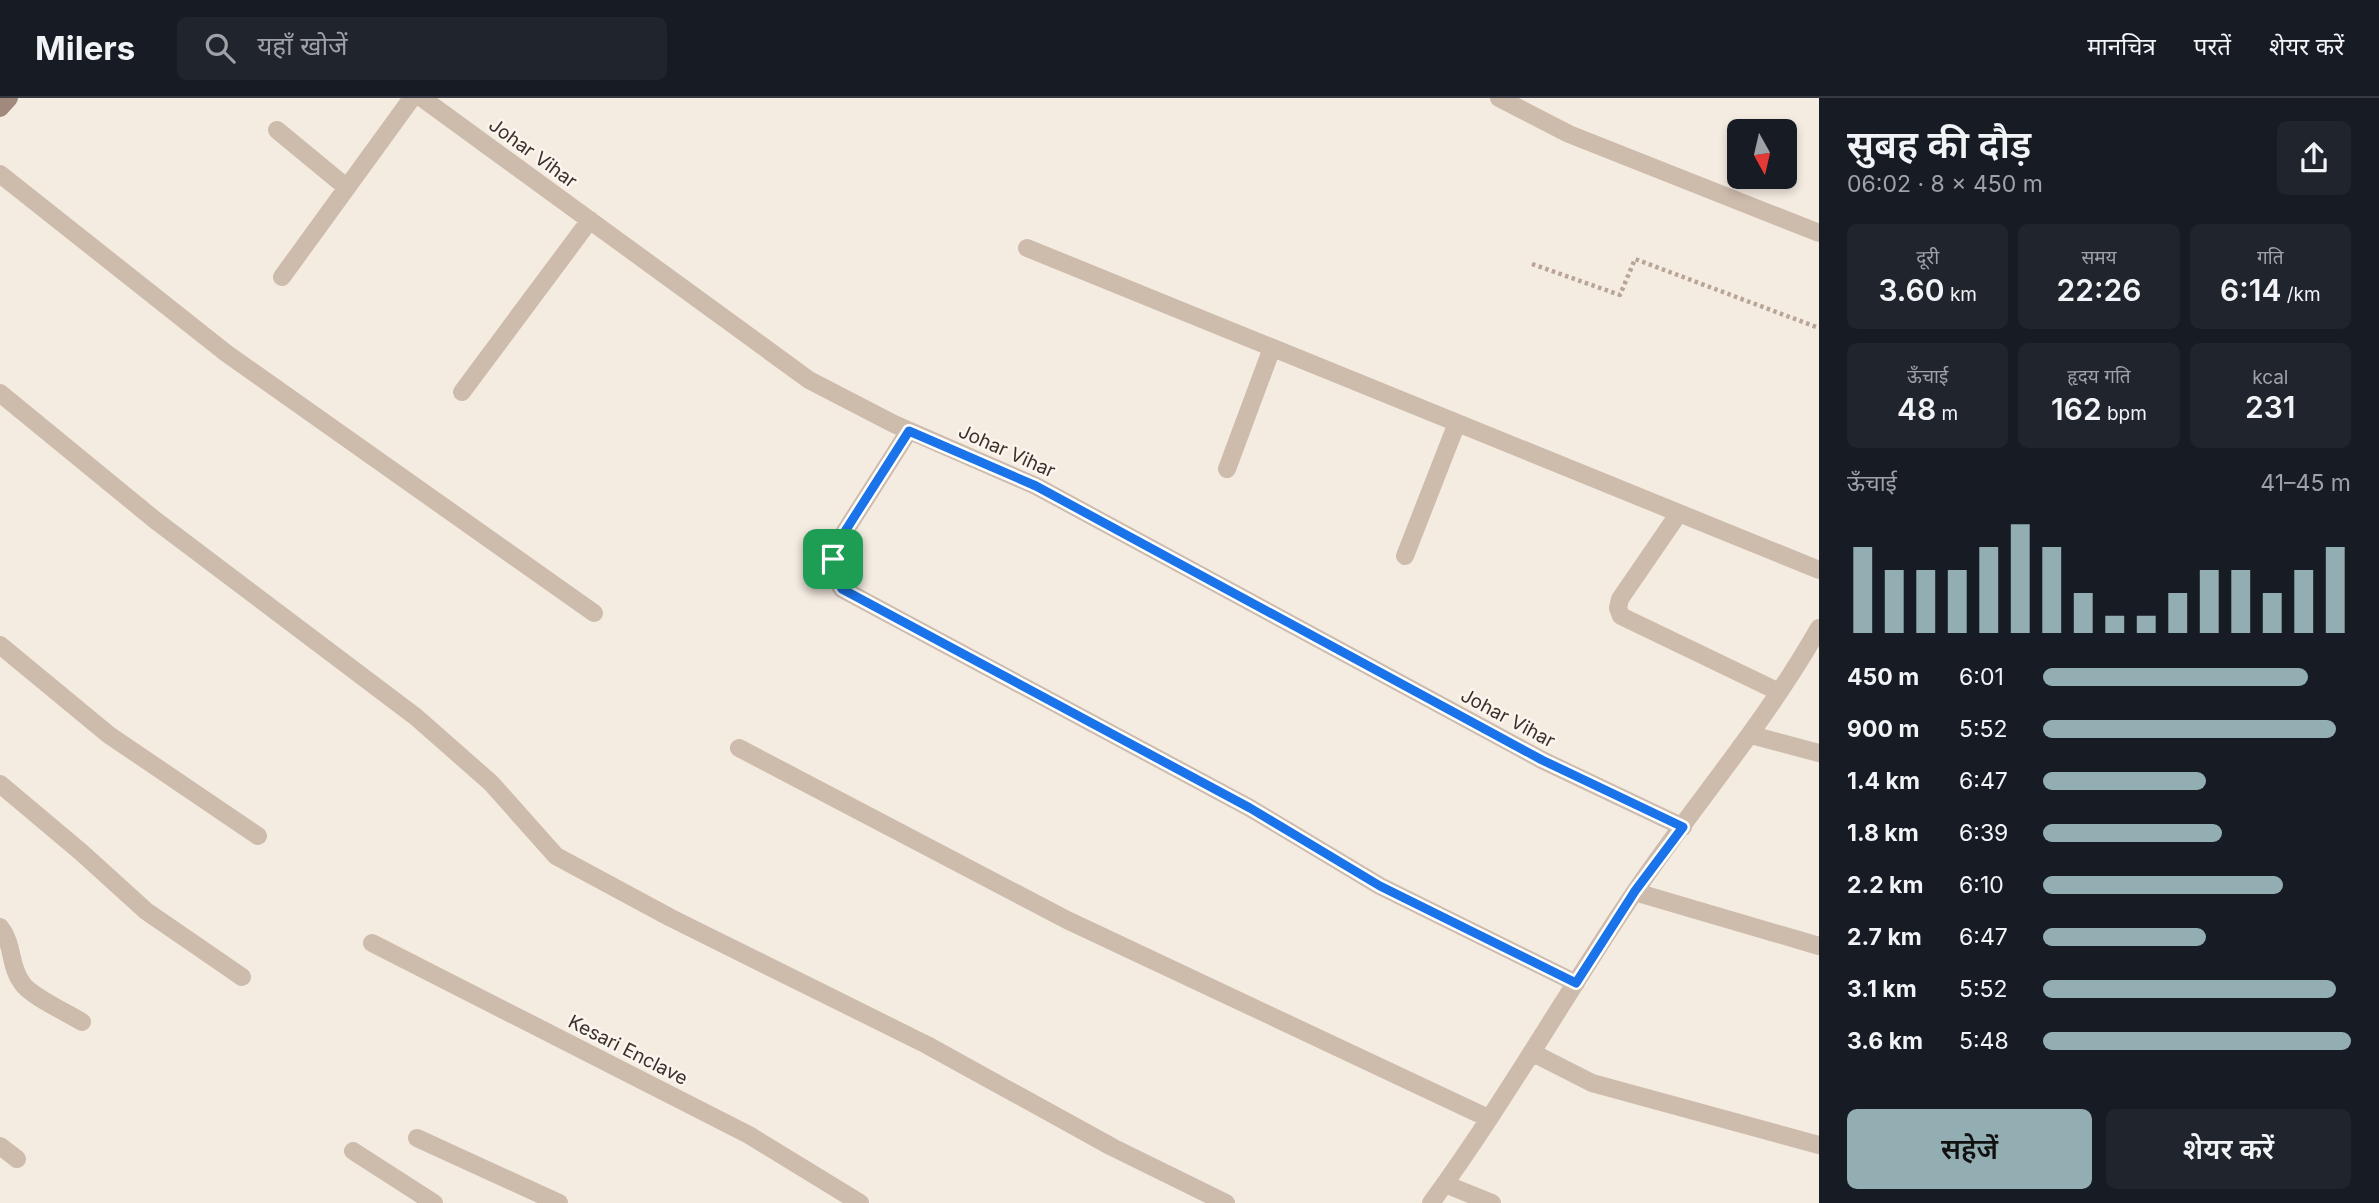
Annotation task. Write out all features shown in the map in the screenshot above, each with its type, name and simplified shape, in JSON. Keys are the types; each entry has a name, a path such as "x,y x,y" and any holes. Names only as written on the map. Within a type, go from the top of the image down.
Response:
{"main road":[{"path":"0,108 9,98"}],"street":[{"path":"282,277 412,98"},
{"name":"Johar Vihar","path":"422,98 809,380 909,431 1036,486 1530,753 1683,827"},
{"path":"1499,98 1569,134 1819,233"},
{"path":"277,130 346,187"},
{"path":"0,174 226,352 594,613"},
{"path":"462,392 590,220"},
{"path":"1027,248 1819,570"},
{"path":"1227,469 1272,348"},
{"path":"0,393 155,520 416,717 491,783 556,856 671,918 927,1045 1112,1147 1226,1203"},
{"path":"1405,556 1457,423"},
{"path":"909,431 835,547 835,577 842,589 1250,808 1380,886 1576,983"},
{"path":"1679,513 1620,599 1620,616 1779,692"},
{"path":"1431,1203 1533,1053 1635,891 1751,735 1819,628"},
{"path":"0,645 109,734 258,836"},
{"path":"1751,735 1819,753"},
{"path":"739,748 1067,920 1488,1118"},
{"path":"0,785 81,852 146,911 243,977"},
{"path":"1635,891 1819,946"},
{"path":"0,928 9,937 13,966 23,985 82,1022"},
{"name":"Kesari Enclave","path":"372,943 749,1135 860,1203"},
{"path":"1533,1053 1592,1083 1819,1145"},
{"path":"417,1138 559,1203"},
{"path":"0,1146 17,1159"},
{"path":"353,1151 434,1203"},
{"path":"1445,1184 1492,1203"}],"path":[{"path":"1532,264 1620,295 1635,259 1819,328"}],"route":[{"path":"909,431 1036,486 1253,606 1542,760 1683,827 1635,891 1576,983 1380,886 1250,808 1105,733 842,589 835,577 833,559 835,547 909,431"}]}
